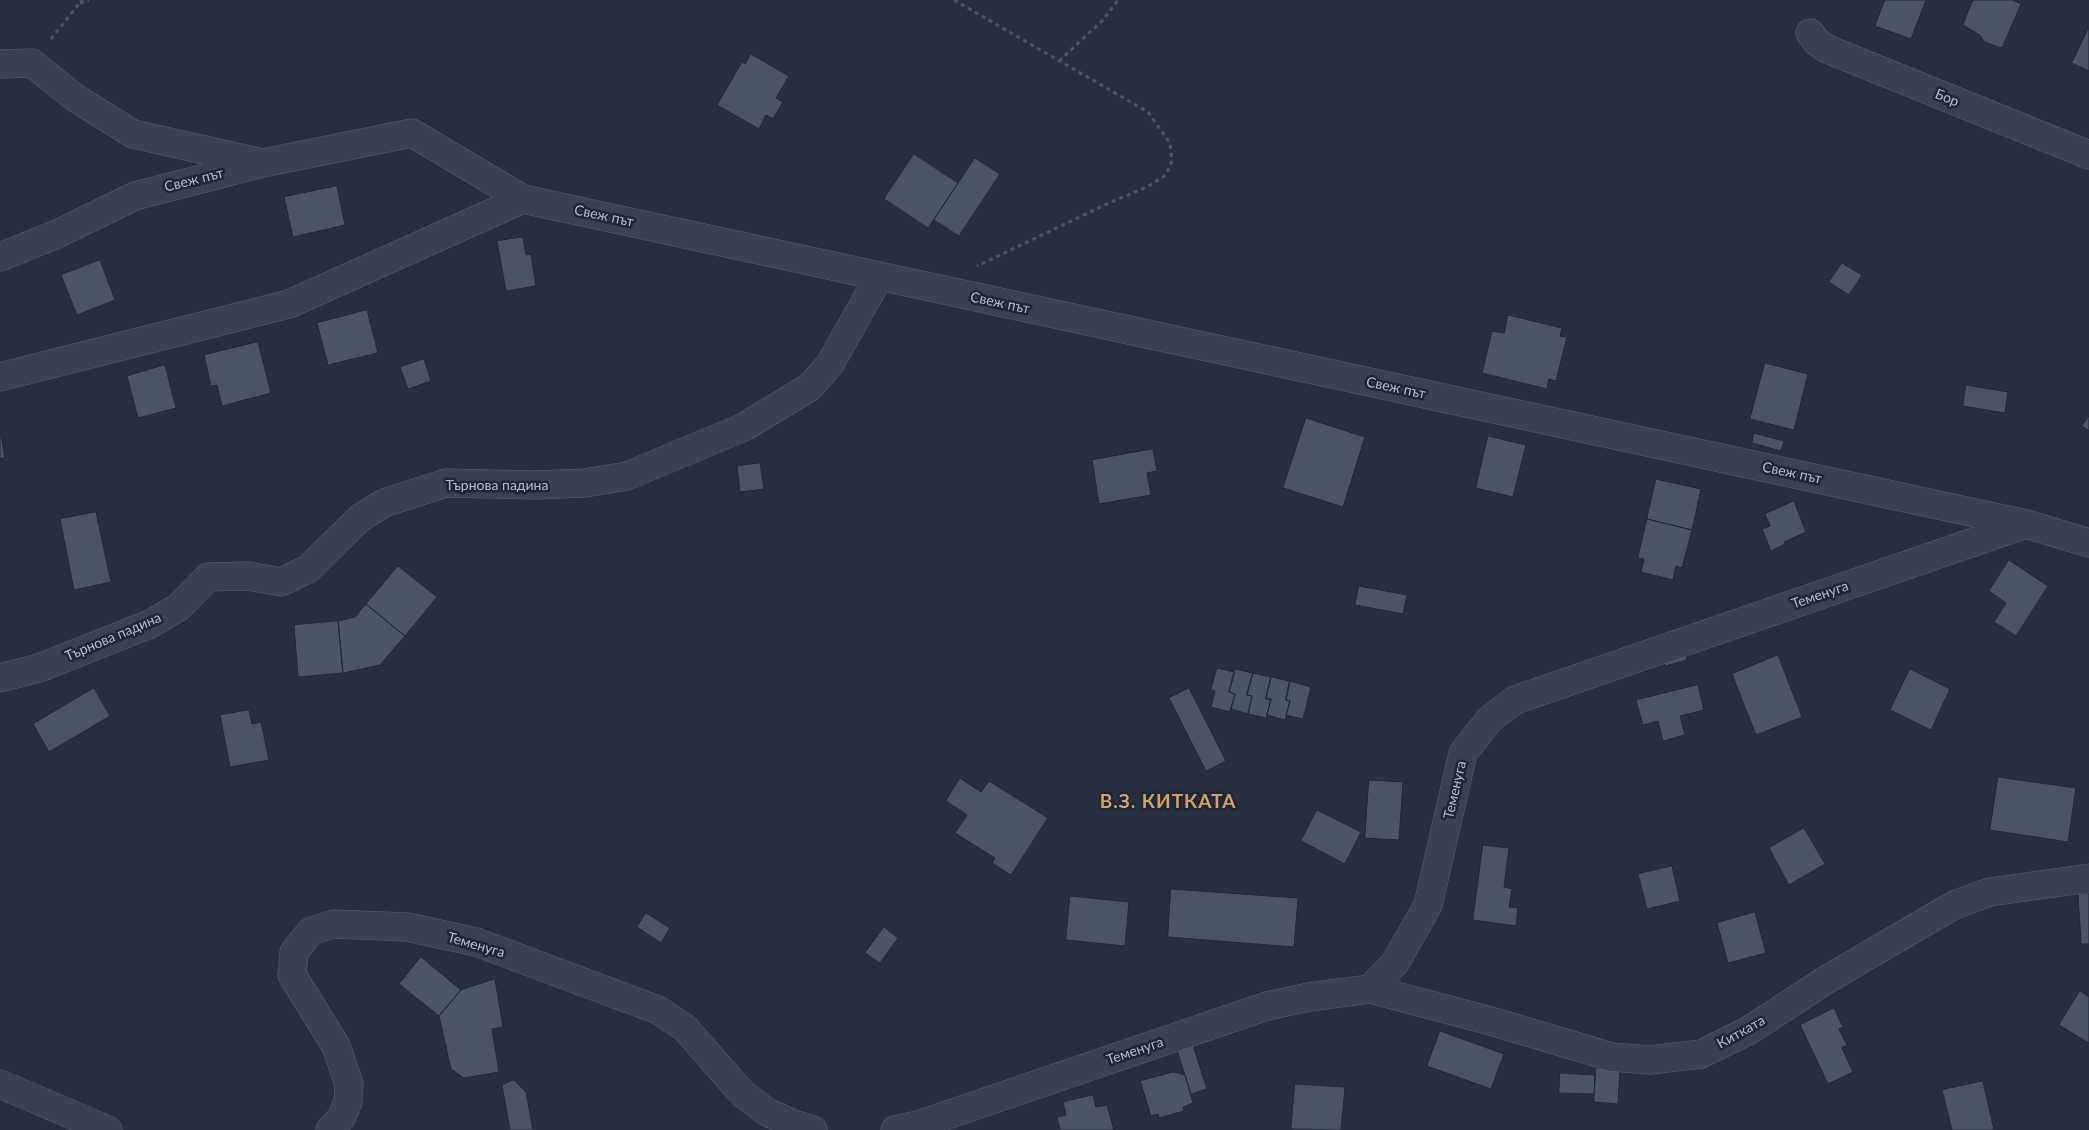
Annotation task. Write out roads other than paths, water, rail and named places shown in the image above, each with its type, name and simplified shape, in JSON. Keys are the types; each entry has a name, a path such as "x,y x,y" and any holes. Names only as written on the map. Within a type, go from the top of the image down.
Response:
{"street":[{"name":"Бор","path":"1810,32 1817,42 1827,49 2089,155"},
{"path":"0,64 32,63 74,97 133,134 263,163"},
{"name":"Свеж път","path":"0,257 55,235 135,196 263,163 412,133 523,199 2026,524"},
{"path":"0,377 289,304 523,199"},
{"name":"Търнова падина","path":"0,678 39,668 150,624 179,607 208,577 248,576 281,582 308,568 360,518 384,502 446,483 565,484 585,483 627,476 744,427 810,387 830,364 879,277"},
{"path":"2026,524 2089,543"},
{"name":"Теменуга","path":"895,1130 918,1125 1267,1006 1309,997 1370,989 1395,963 1428,905 1463,753 1490,719 1515,700 2026,524"},
{"name":"Китката","path":"1370,989 1487,1020 1612,1057 1650,1060 1700,1054 1748,1031 1826,980 1954,905 1990,892 2089,878"},
{"name":"Теменуга","path":"330,1130 341,1118 348,1102 349,1084 336,1046 292,975 294,952 311,931 334,924 407,927 476,942 658,1010 685,1028 742,1093 767,1112 813,1130"},
{"path":"0,1084 108,1130"}],"district":[{"name":"В.З. КИТКАТА","path":"1168,802"}]}
